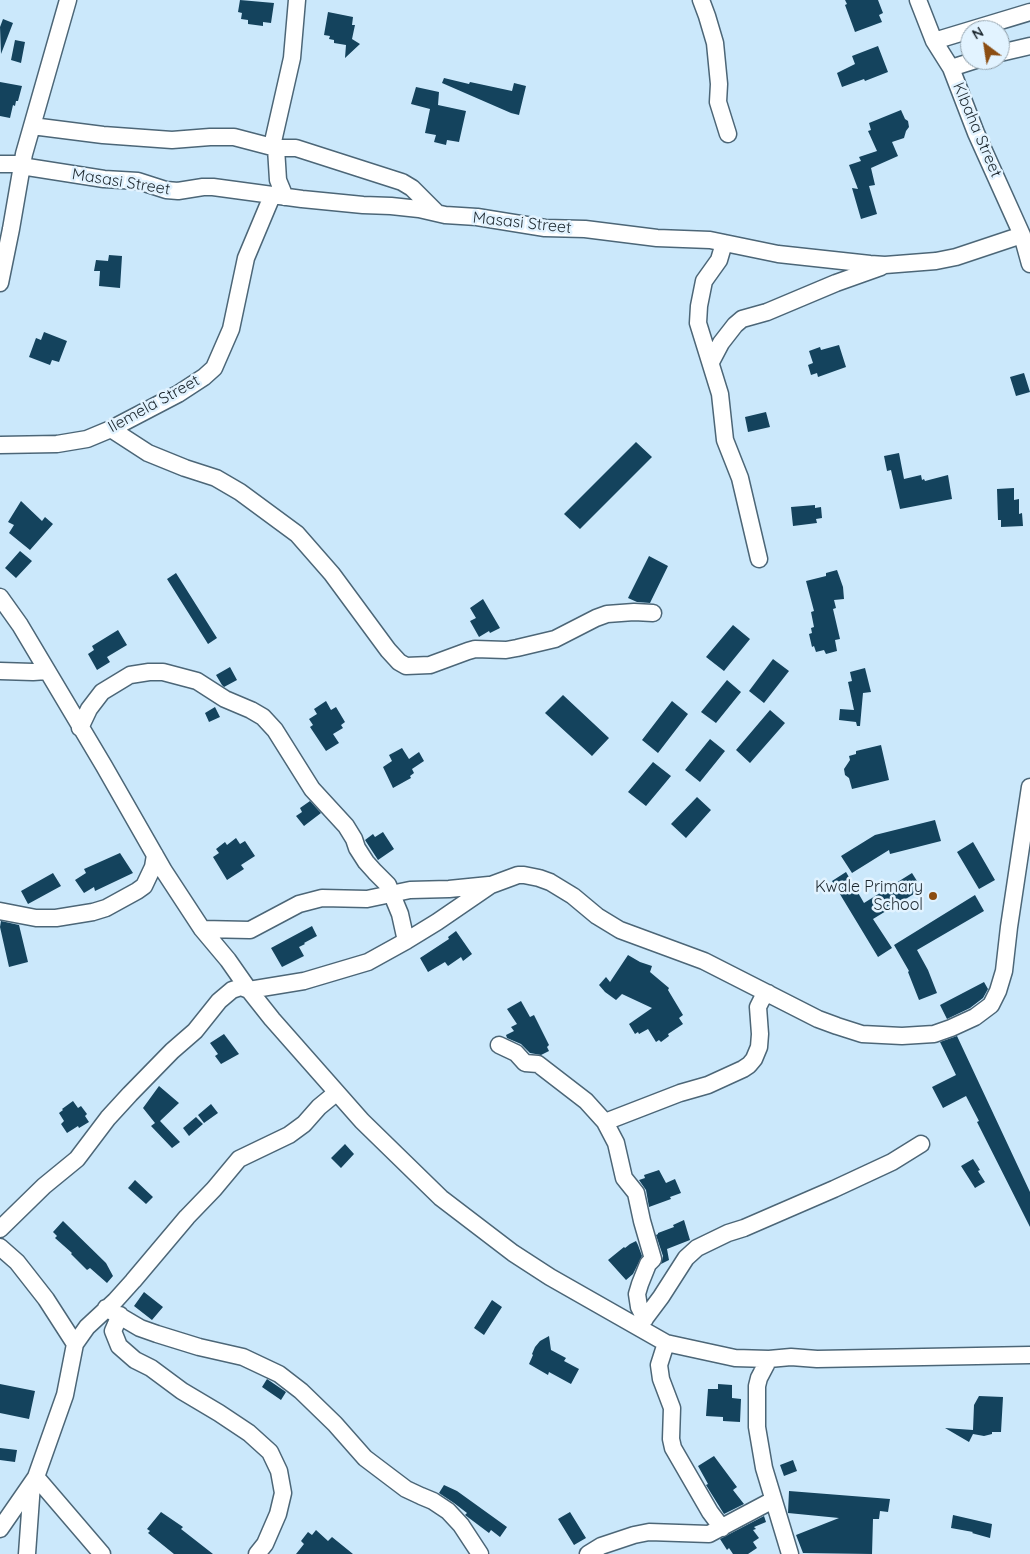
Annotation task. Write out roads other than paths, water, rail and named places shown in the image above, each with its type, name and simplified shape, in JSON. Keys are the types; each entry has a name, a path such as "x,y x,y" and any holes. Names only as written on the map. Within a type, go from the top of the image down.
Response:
{"street":[{"path":"0,283 12,229 21,165 68,0"},
{"path":"276,196 278,180 274,147 292,58 297,0"},
{"path":"701,0 715,43 719,84 718,102 728,134"},
{"name":"KIbaha Street","path":"918,0 934,41 951,68 976,133 1022,236 1030,264"},
{"path":"934,41 1030,12"},
{"path":"1010,51 1030,46"},
{"path":"951,68 960,65"},
{"path":"32,126 104,135 172,140 210,136 234,136 274,147 296,148 402,182 412,188 436,212"},
{"name":"Masasi Street","path":"0,164 21,165 104,179 138,181 166,190 178,191 203,187 363,205 392,206 551,229 610,231 657,238 710,240 778,254 886,265 936,261 956,257 1022,236"},
{"name":"Ilemela Street","path":"0,444 64,443 87,439 111,429 185,390 204,377 214,368 231,329 246,258 276,196"},
{"path":"724,243 719,260 704,281 698,312 699,330 720,394 725,440 740,478 759,559"},
{"path":"711,362 721,343 742,319 767,312 836,283 886,265"},
{"path":"111,429 148,452 185,468 216,478 240,492 297,534 332,574 388,650 399,662 406,666 430,665 475,649 506,650 517,648 555,638 607,614 653,613"},
{"path":"0,597 20,625 155,855 202,929 228,960 249,990 272,1019 362,1121 448,1203 520,1258 550,1277 642,1323 666,1343 735,1358 769,1359 791,1357 817,1359 1030,1356"},
{"path":"0,671 47,671"},
{"path":"80,728 89,709 102,692 130,675 149,672 163,672 197,682 225,699 263,717 275,730 312,788 346,826 357,848 375,872 388,884 400,914 406,941"},
{"path":"202,929 250,930 299,904 311,900 332,897 367,899 410,890 448,890 492,885 524,875 550,882 620,930 704,961 818,1019 862,1034 902,1036 934,1034 975,1017 991,1004 998,991 1004,971 1030,787"},
{"path":"0,910 36,918 56,918 84,914 106,908 144,886 153,867 155,855"},
{"path":"0,1229 44,1186 77,1159 108,1118 172,1051 195,1031 219,1001 232,990 241,987 249,990 304,981 368,962 406,941 492,885"},
{"path":"605,1122 680,1093 708,1085 749,1065 759,1047 758,1007 768,993"},
{"path":"499,1045 516,1053 525,1063 538,1064 586,1101 605,1122 616,1143 624,1178 636,1193 653,1259 648,1264 637,1294 642,1323"},
{"path":"27,1554 34,1480 65,1395 75,1344 87,1327 113,1311 133,1281 239,1159 290,1135 304,1124 336,1092"},
{"path":"642,1323 662,1297 686,1258 697,1248 728,1233 744,1228 834,1189 892,1162 921,1144"},
{"path":"0,1246 17,1262 46,1299 75,1344"},
{"path":"113,1311 112,1331 119,1346 135,1360 151,1368 182,1391 249,1433 270,1452 279,1471 283,1493 278,1514 265,1544 257,1554"},
{"path":"113,1311 140,1328 198,1347 243,1357 279,1374 302,1391 335,1424 364,1458 406,1489 433,1500 448,1511 461,1525 480,1554"},
{"path":"666,1343 659,1365 672,1408 671,1439 673,1448 710,1512 722,1528"},
{"path":"769,1359 757,1386 757,1427 761,1453 773,1500 790,1554"},
{"path":"0,1529 34,1480"},
{"path":"34,1480 102,1554"},
{"path":"588,1554 601,1546 649,1532 704,1535 722,1528 773,1500"}],"place":[{"name":"Kwale Primary School","path":"933,896"}]}
